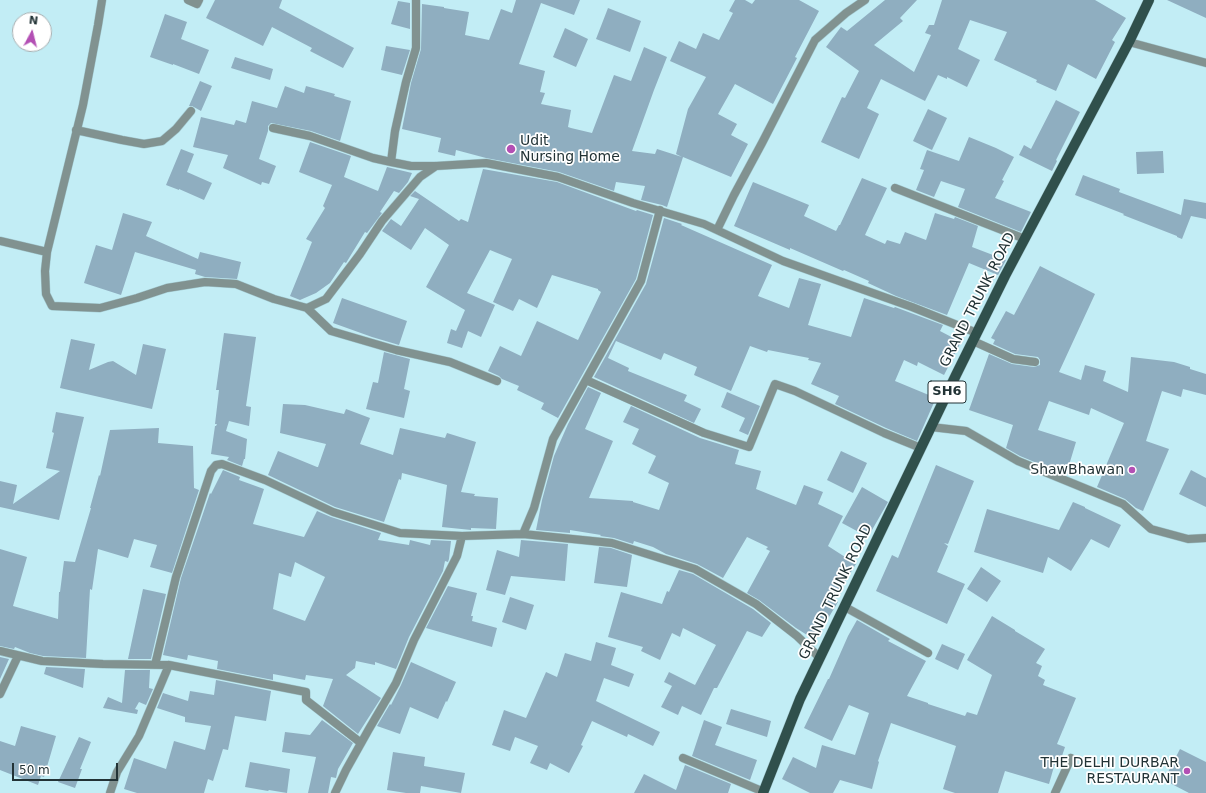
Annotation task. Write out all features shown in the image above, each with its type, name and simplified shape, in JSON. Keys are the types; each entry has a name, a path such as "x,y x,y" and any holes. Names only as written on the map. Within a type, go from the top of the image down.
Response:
{"main road":[{"name":"GRAND TRUNK ROAD","path":"763,792 800,699 931,427 1025,239 1129,42 1149,0"}],"street":[{"path":"102,0 90,69 47,252 45,271 46,294 52,306 100,308 166,288 205,282 236,284 274,299 307,308 331,331 396,350 450,362 497,381"},
{"path":"188,0 197,4 200,0"},
{"path":"390,162 395,131 416,48 416,0"},
{"path":"717,230 814,40 846,13 865,0"},
{"path":"1129,42 1206,63"},
{"path":"76,130 144,144 162,141 191,111"},
{"path":"273,128 310,136 373,158 411,166 486,163 558,177 633,203 704,224 783,261 912,307 975,337 1013,359 1035,362"},
{"path":"307,308 326,299 360,254 382,221 420,176 436,166"},
{"path":"896,188 1025,239"},
{"path":"523,534 534,508 554,439 641,281 660,210"},
{"path":"0,241 47,252"},
{"path":"586,380 704,433 749,447 775,384 794,391 884,433 921,448"},
{"path":"931,427 966,431 1018,461 1122,504 1151,529 1188,539 1206,538"},
{"path":"155,665 176,577 211,470 216,465 222,464 265,480 333,512 400,533 462,536 523,534 612,543 695,569 756,604 797,636 820,658"},
{"path":"335,793 396,683 414,640 458,556 462,536"},
{"path":"845,607 928,653"},
{"path":"0,651 42,661 169,665 306,692 306,700 362,743"},
{"path":"0,694 18,656"},
{"path":"120,793 110,792 117,772 139,736 169,665"},
{"path":"683,758 763,792"},
{"path":"1055,793 1072,758"}],"building":[{"path":"215,0 282,0 279,8 354,48 343,68 310,51 312,48 272,27 263,46 206,18"},
{"path":"516,0 580,0 574,15 541,3 519,64 545,71 540,92 545,93 541,104 571,110 568,127 592,133 614,75 631,81 644,47 667,57 632,151 655,154 657,149 682,157 676,154 688,109 706,77 670,61 679,41 696,49 703,33 719,40 733,13 729,11 735,0 745,0 752,4 755,0 799,0 819,11 773,104 735,84 718,114 737,124 731,135 748,144 731,177 683,157 667,207 641,200 645,186 616,182 614,191 559,172 486,158 456,150 455,156 438,152 441,138 402,129 411,83 421,49 422,4 469,12 465,35 489,40 501,9 512,13"},
{"path":"885,0 917,0 900,18 903,21 874,45 914,72 931,35 925,33 929,25 934,25 942,0 1095,0 1126,18 1112,40 1115,42 1096,79 1068,64 1056,91 1036,82 1037,80 994,60 1007,32 970,20 958,49 980,60 967,87 947,77 947,79 938,75 925,101 881,79 867,108 879,114 859,159 821,142 842,97 845,98 859,71 826,47 841,27 847,31"},
{"path":"1167,0 1206,0 1206,18"},
{"path":"398,1 410,3 410,29 391,24"},
{"path":"608,8 641,21 630,52 596,39"},
{"path":"165,14 187,22 181,39 209,50 199,74 150,57"},
{"path":"565,28 588,39 576,67 553,57"},
{"path":"386,46 410,50 402,75 381,70"},
{"path":"235,57 273,69 270,80 231,68"},
{"path":"200,81 212,86 201,111 189,106"},
{"path":"285,86 304,93 306,86 335,94 334,96 351,101 340,141 311,131 271,123 268,126 268,131 259,159 276,166 269,184 262,182 261,185 223,168 228,155 193,147 201,117 234,125 236,120 246,123 252,101 277,108"},
{"path":"1056,100 1080,112 1052,171 1019,155 1024,145 1031,149"},
{"path":"928,109 947,118 932,150 913,141"},
{"path":"969,137 1014,157 1002,180 1004,181 995,198 1031,212 1021,232 958,207 965,189 941,181 934,197 916,190 924,170 920,169 927,150 959,161"},
{"path":"310,142 351,156 344,177 378,191 387,167 412,173 408,182 399,193 394,191 380,212 382,213 367,233 365,232 346,263 344,262 330,283 316,293 300,300 290,296 312,242 306,239 325,208 323,206 332,185 299,172"},
{"path":"181,149 194,154 187,172 212,183 204,200 166,185"},
{"path":"1163,151 1164,173 1137,174 1136,152"},
{"path":"483,169 557,182 636,211 637,210 653,215 636,279 558,418 541,409 544,403 517,390 519,386 488,371 500,346 521,356 537,321 578,340 601,292 598,289 552,275 537,308 519,299 513,311 493,302 512,259 490,250 467,293 495,305 481,337 468,331 462,348 447,343 451,329 456,331 465,310 426,287 449,245 425,228 411,250 382,231 391,219 401,226 419,199 410,196 415,191 459,221 461,219 468,222"},
{"path":"1083,175 1120,189 1119,192 1181,215 1184,199 1206,203 1206,219 1191,216 1182,239 1075,195"},
{"path":"862,178 887,188 865,235 885,244 887,240 900,244 905,232 926,240 935,213 954,219 955,217 978,226 972,247 1006,260 998,275 969,263 947,315 896,296 868,283 869,281 844,270 843,271 790,248 790,250 734,226 753,182 809,205 804,216 836,231"},
{"path":"123,213 152,222 146,236 198,259 200,252 241,262 237,279 205,277 195,274 196,270 135,252 121,295 84,283 96,245 112,250"},
{"path":"664,218 682,224 681,225 772,265 758,296 789,308 799,278 821,284 808,325 851,337 864,298 894,308 895,307 943,325 940,331 961,342 944,375 918,362 917,366 904,360 895,381 936,398 917,441 835,404 839,396 811,384 821,363 808,360 809,358 768,350 767,352 750,346 731,391 694,375 697,367 664,353 661,360 616,341 608,358 629,368 628,371 687,395 684,401 701,409 694,423 594,377 646,284"},
{"path":"1040,266 1095,294 1059,372 1081,380 1085,365 1106,371 1103,381 1128,392 1131,357 1174,362 1206,374 1206,395 1183,389 1181,397 1162,391 1146,441 1169,449 1143,511 1136,508 1125,499 1097,487 1124,423 1091,408 1089,415 1049,401 1038,430 1076,442 1066,475 1020,456 1006,448 1013,425 969,410 989,354 1012,364 1034,367 1040,365 1040,360 1038,357 1015,354 993,344 995,340 991,338 1006,311 1014,315"},
{"path":"342,298 407,321 399,345 333,323"},
{"path":"224,333 256,337 246,406 251,407 249,426 229,421 226,431 247,439 245,459 242,466 227,460 229,457 211,454 215,426 217,424 215,424 219,390 216,390"},
{"path":"71,339 95,344 89,370 113,361 136,375 143,344 166,349 152,409 60,388"},
{"path":"384,352 410,359 404,389 410,391 404,418 366,409 373,382 378,383"},
{"path":"588,387 601,393 585,429 613,441 589,498 633,501 659,510 669,483 648,473 656,456 632,444 639,429 623,422 631,406 700,438 739,450 735,464 761,471 756,489 796,505 804,485 823,492 818,504 843,516 828,546 856,564 834,599 838,602 815,640 747,593 770,551 766,549 768,547 747,537 723,578 697,564 666,554 653,547 634,541 633,544 614,538 600,536 601,535 570,530 570,533 536,530 542,500 554,456 568,424"},
{"path":"727,392 760,406 748,435 739,431 745,418 721,407"},
{"path":"283,404 305,405 344,414 346,409 370,418 360,444 393,455 400,428 445,438 447,433 476,442 461,492 475,494 474,496 498,498 496,529 471,528 471,530 442,527 447,485 402,473 401,480 399,479 384,522 335,507 268,475 278,451 318,467 326,444 280,433"},
{"path":"56,412 84,417 59,520 0,507 0,481 17,485 13,504 60,471 46,468 54,433 52,432"},
{"path":"159,428 158,443 193,446 194,488 199,490 172,573 150,567 157,545 134,539 128,558 98,549 92,590 90,589 86,658 43,656 15,647 14,649 0,646 0,549 27,557 13,606 58,619 59,592 64,561 75,562 99,475 100,476 110,430"},
{"path":"841,451 867,463 853,493 827,480"},
{"path":"936,465 974,481 948,544 944,543 948,546 937,572 965,584 947,624 876,591 892,555 898,558"},
{"path":"223,470 240,477 239,480 264,489 253,524 304,537 317,511 381,533 378,540 409,545 410,540 430,545 431,540 451,541 448,562 445,561 443,571 409,637 396,669 375,662 375,665 356,661 355,668 346,675 381,698 358,734 323,706 333,679 306,675 305,680 273,674 273,680 217,669 218,661 188,655 187,660 163,655 181,578 210,493 211,494","holes":["295,562 325,577 305,621 273,609 279,573 291,577"]},
{"path":"1191,470 1206,478 1206,507 1179,494"},
{"path":"862,487 888,502 868,537 842,523"},
{"path":"1073,502 1121,525 1109,548 1091,539 1071,571 1048,557 1043,573 974,552 987,509 1059,530"},
{"path":"521,540 568,544 565,581 511,576 505,595 486,590 497,550 519,557"},
{"path":"599,547 611,548 632,555 627,587 594,583"},
{"path":"981,567 1001,581 987,602 967,589"},
{"path":"679,570 693,574 753,609 771,623 762,637 747,631 717,688 714,688 701,715 682,706 678,715 661,707 672,686 664,682 669,672 695,685 716,645 683,628 680,637 672,633 660,660 641,651 643,647 608,637 621,592 662,604 667,591 669,592"},
{"path":"448,586 477,593 471,616 473,616 472,621 497,628 492,647 426,628"},
{"path":"143,589 166,594 151,659 128,659"},
{"path":"510,597 534,605 526,630 502,622"},
{"path":"992,616 1045,649 1036,663 1042,666 1038,676 1045,680 1043,685 1076,698 1057,744 1065,747 1059,765 1055,763 1049,784 1005,771 998,793 955,793 943,789 956,746 891,723 878,761 872,789 840,780 833,793 810,793 782,779 793,757 816,768 822,745 855,755 869,713 849,705 832,741 804,728 857,620 890,639 888,641 926,661 907,696 965,716 967,712 977,715 992,675 967,660"},
{"path":"596,642 616,648 611,665 634,674 629,687 604,678 596,701 660,732 653,746 628,734 627,737 592,721 581,745 583,746 569,773 550,763 547,770 530,763 538,746 515,737 510,751 492,745 504,710 526,718 546,672 557,677 565,653 591,661"},
{"path":"942,644 965,654 958,670 935,659"},
{"path":"0,657 9,659 0,679"},
{"path":"411,662 456,682 438,719 410,707 400,734 377,726 390,704 391,705"},
{"path":"46,667 85,669 83,688 44,674"},
{"path":"125,670 150,670 149,688 153,689 146,705 139,702 135,709 138,710 137,714 103,708 108,697 122,703"},
{"path":"216,680 271,691 266,721 235,716 228,750 223,749 213,781 208,779 204,793 137,793 124,789 134,758 166,769 174,741 205,750 211,726 185,722 185,717 157,708 163,693 188,701 190,691 214,695"},
{"path":"731,709 771,721 767,737 726,724"},
{"path":"322,720 353,743 338,769 336,778 331,777 328,793 308,793 316,757 282,752 285,732 310,735"},
{"path":"704,720 722,727 715,745 757,760 750,780 692,756"},
{"path":"21,726 56,736 44,777 41,776 38,785 0,770 0,741 15,746"},
{"path":"79,737 91,742 80,769 82,769 75,788 58,782"},
{"name":"THE DELHI DURBAR RESTAURANT","path":"1180,749 1206,762 1206,793 1189,793 1164,780"},
{"path":"393,752 425,757 424,766 465,773 461,793 421,786 420,793 406,793 387,790"},
{"path":"250,762 290,769 287,793 245,787"},
{"path":"685,765 731,784 728,793 634,793 644,774 676,790"}],"place":[{"name":"Udit Nursing Home","path":"511,149"},
{"name":"ShawBhawan","path":"1132,470"},
{"name":"THE DELHI DURBAR RESTAURANT","path":"1187,771"}]}
